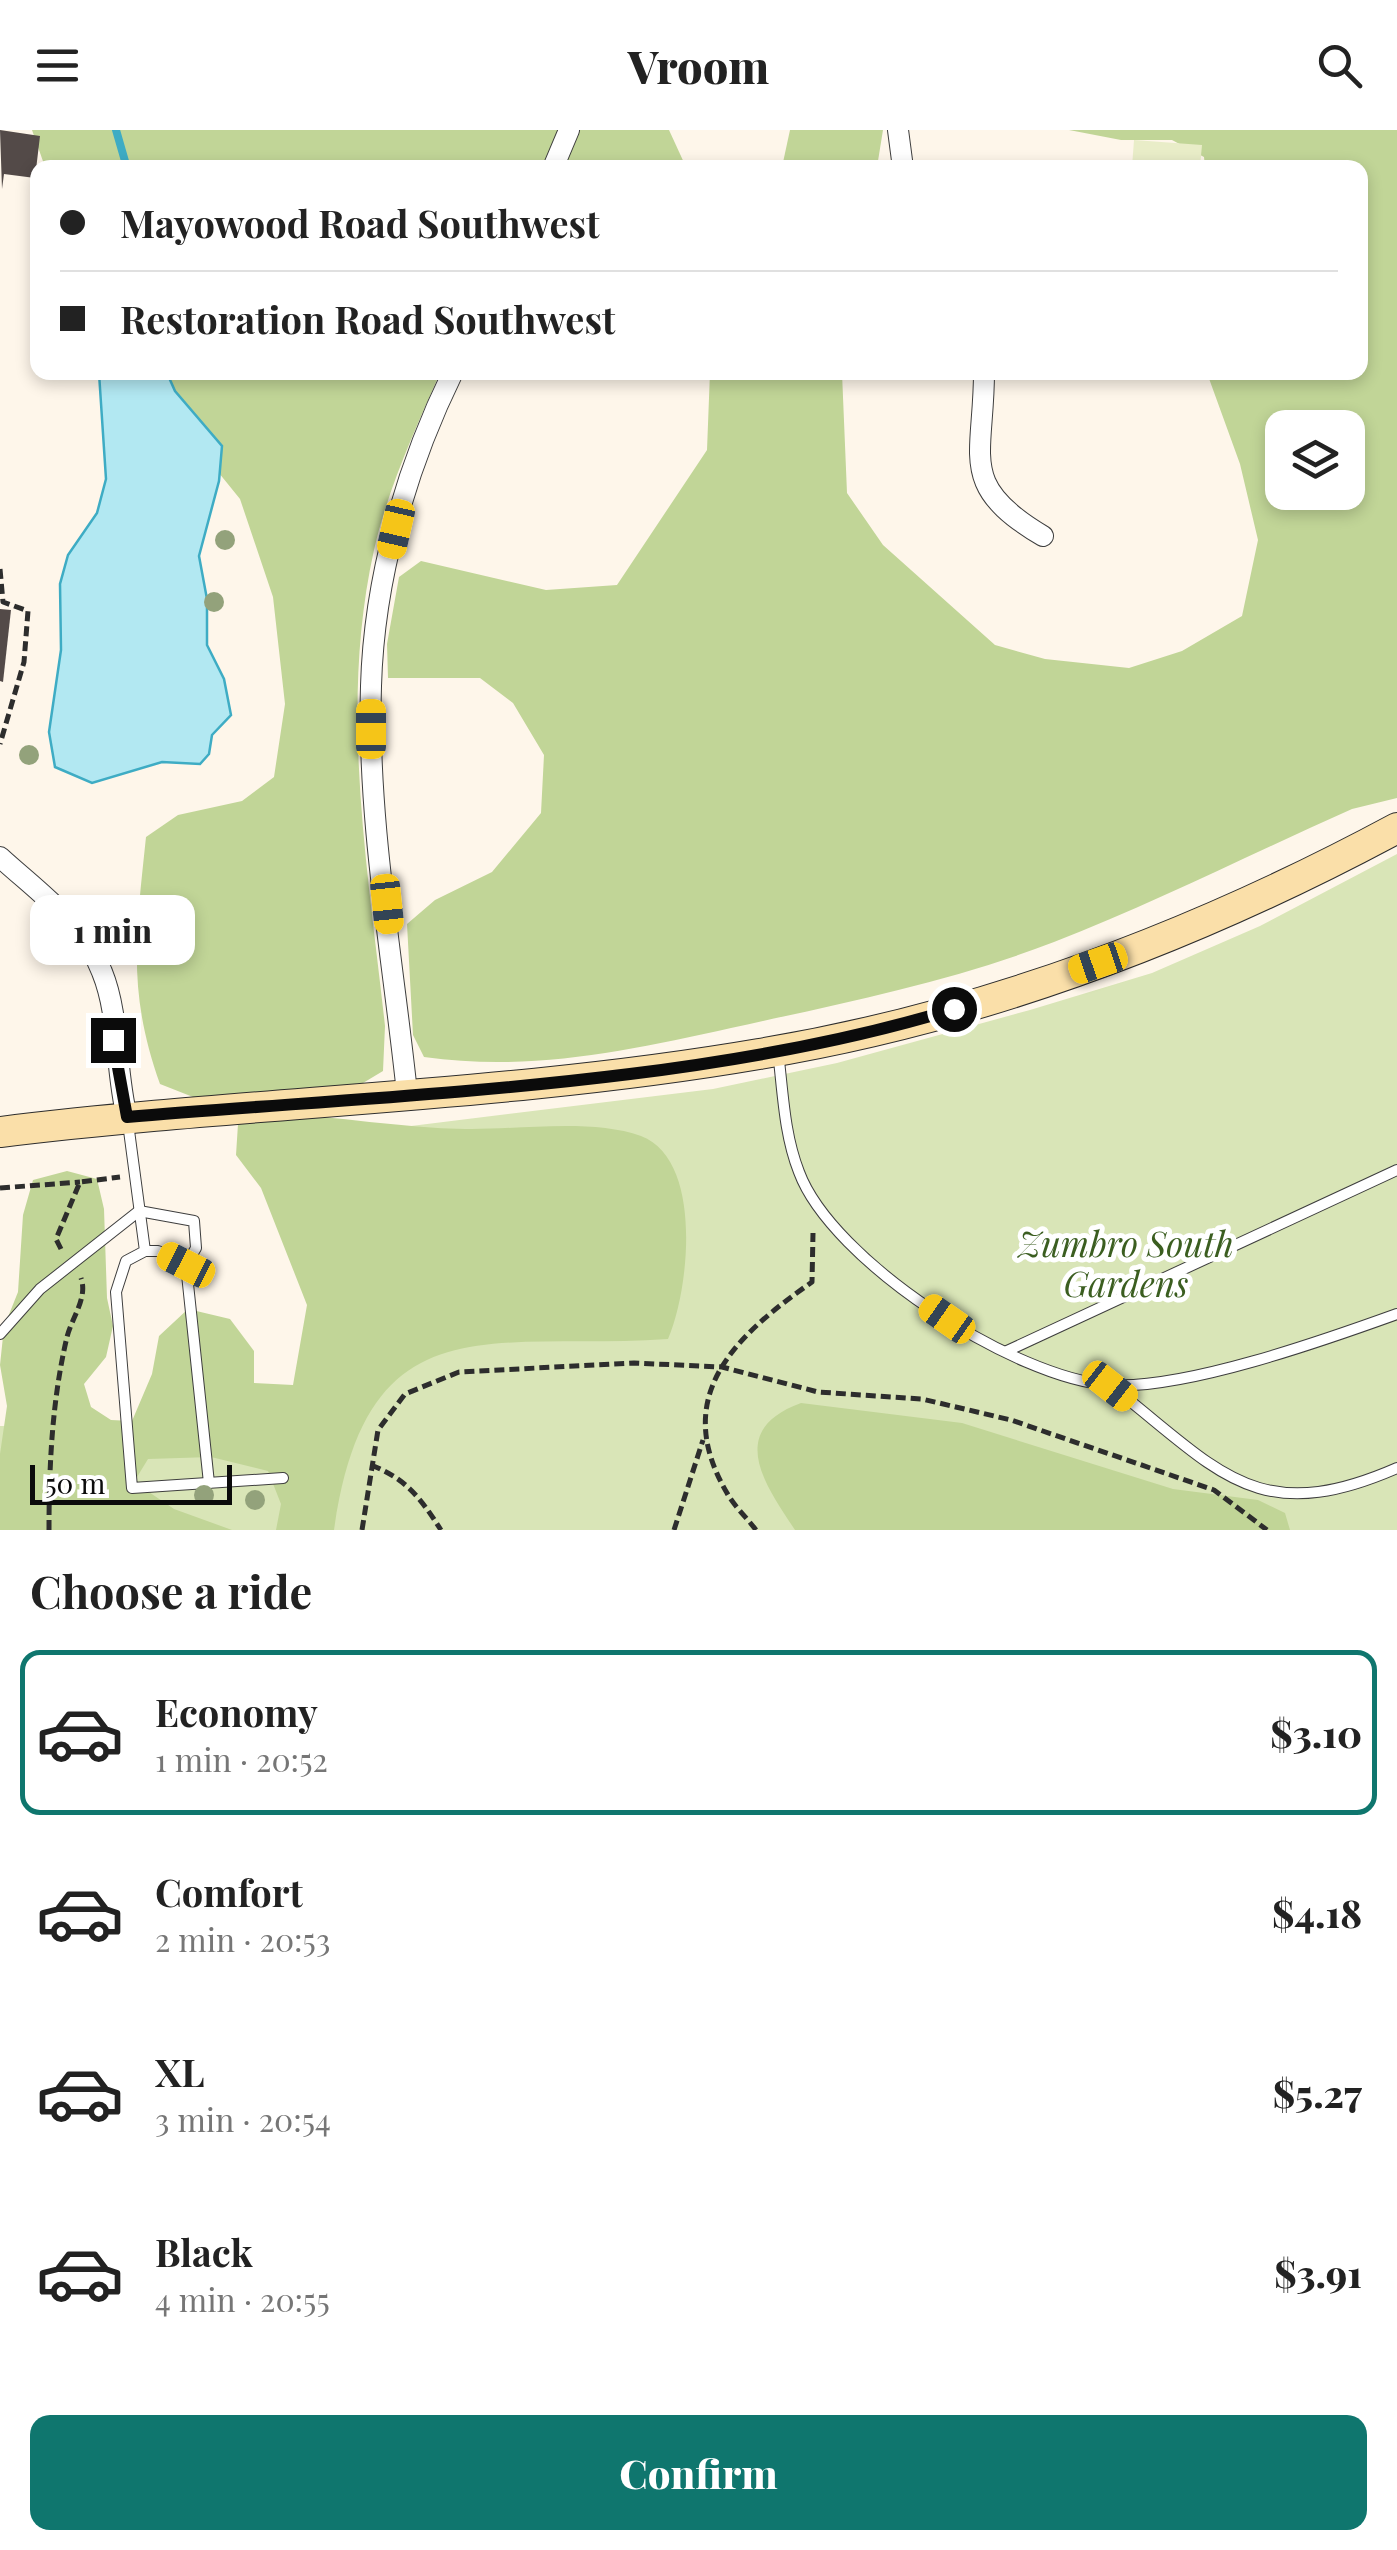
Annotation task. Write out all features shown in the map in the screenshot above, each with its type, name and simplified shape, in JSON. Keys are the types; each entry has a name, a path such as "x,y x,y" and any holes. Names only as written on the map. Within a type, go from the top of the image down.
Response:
{"street":[{"path":"556,160 569,130"},
{"path":"898,130 902,160"},
{"path":"407,1093 371,751 371,681 382,588 402,500 427,426 449,380"},
{"path":"983,380 978,454 988,494 1011,517 1043,536"},
{"path":"0,1132 127,1117 576,1078 778,1051 918,1020 1131,952 1253,900 1397,828"},
{"path":"0,857 74,924 103,973 116,1076 127,1117"}],"lane":[{"path":"778,1051 787,1128 799,1173 817,1207 872,1266 947,1319 1007,1351 1110,1386 1229,1480 1276,1496 1321,1497 1397,1468"},
{"path":"127,1117 146,1251"},
{"path":"1007,1351 1397,1170"},
{"path":"0,1334 68,1264 139,1211 194,1221 196,1248 186,1265 209,1483"},
{"path":"186,1265 158,1251 146,1251 126,1261 116,1292 132,1488 283,1478"},
{"path":"1110,1386 1182,1377 1397,1314"}],"path":[{"path":"0,569 3,602 28,611 24,662 0,744"},
{"path":"0,1188 135,1176"},
{"path":"49,1530 48,1458 68,1336 84,1291 83,1280 68,1264 56,1239 80,1182"},
{"path":"756,1530 727,1494 704,1437 702,1417 707,1394 722,1367 765,1315 812,1282 816,1238 809,1225"},
{"path":"362,1530 378,1430 405,1394 459,1372 634,1362 722,1367 818,1392 922,1399 1011,1420 1214,1490 1266,1530"},
{"path":"674,1530 704,1437"},
{"path":"371,1465 397,1475 415,1490 442,1530"},
{"path":"1242,1530 1247,1519"}],"green space":[{"path":"32,130 669,130 683,160 43,160"},
{"path":"790,130 883,130 878,160 784,160"},
{"path":"1069,130 1397,130 1397,798 1352,809 1054,942 935,980 813,1010 579,1057 502,1062 424,1057 413,1035 407,924 435,900 492,872 541,813 544,755 513,703 480,678 388,678 387,644 399,577 421,561 546,590 617,585 707,450 710,380 842,380 847,493 883,545 995,645 1045,659 1129,668 1182,651 1242,616 1258,540 1240,464 1210,380 1368,380 1368,160 1204,157 1172,140 1121,140"},
{"path":"1134,140 1202,145 1201,160 1133,160"},
{"path":"144,380 437,380 403,460 374,550 359,669 360,788 385,1026 383,1071 363,1083 261,1096 193,1097 160,1084 150,1051 138,991 139,903 146,837 178,815 242,801 274,777 285,704 273,597 240,499"},
{"name":"Zumbro South Gardens","path":"1397,854 1397,1530 0,1530 0,1426 347,1422 411,1126 713,1089 837,1063 1030,1010 1152,973 1260,926"},
{"path":"274,1114 441,1128 600,1127 641,1136 661,1150 675,1171 683,1198 686,1228 682,1290 668,1339 493,1344 447,1352 408,1371 375,1404 351,1456 334,1530 276,1530 281,1504 268,1471 211,1457 148,1459 134,1482 174,1509 232,1530 0,1530 0,1454 7,1406 0,1365 4,1327 18,1292 23,1215 33,1180 67,1171 97,1179 104,1209 107,1298 113,1326 106,1357 84,1384 91,1407 111,1420 132,1421 152,1374 159,1336 188,1309 230,1319 254,1351 254,1383 293,1385 307,1305 261,1188 236,1155 238,1124"},
{"path":"801,1403 962,1423 1173,1489 1258,1500 1285,1513 1290,1530 795,1530 763,1476 758,1442 764,1427 778,1414"}],"water":[{"path":"99,380 170,380 222,446 219,481 199,556 207,599 207,645 224,679 231,715 212,735 209,754 200,764 162,762 92,783 55,767 49,732 61,650 60,584 68,555 97,513 106,479"}],"building":[{"path":"0,130 40,136 37,160 30,160 30,177 4,174 2,189"},
{"path":"0,609 11,610 3,682 0,681"}],"waterway":[{"path":"116,130 125,160"}],"route":[{"path":"113,1040 116,1076 127,1117 576,1078 756,1055 954,1009"}]}
